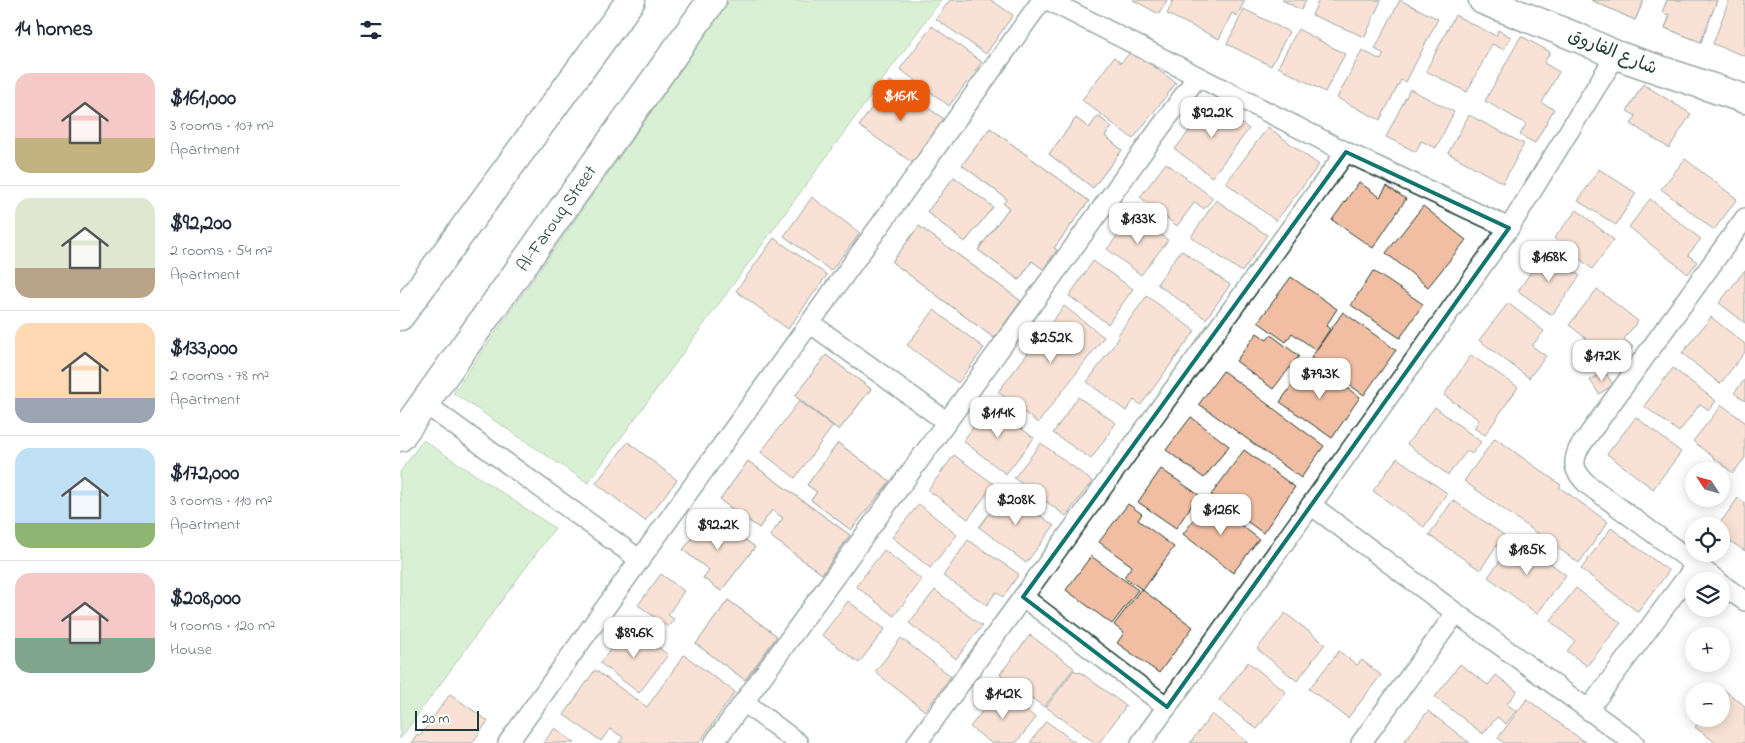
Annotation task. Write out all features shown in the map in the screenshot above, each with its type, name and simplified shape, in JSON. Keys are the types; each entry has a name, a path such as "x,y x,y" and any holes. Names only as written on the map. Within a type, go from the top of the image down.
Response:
{"main road":[{"path":"400,316 631,0"},
{"name":"Al-Farouq Street","path":"400,437 712,0"},
{"name":"شارع الفاروق","path":"1483,0 1616,55 1745,99"}],"street":[{"path":"508,743 1042,0"},
{"path":"1048,0 1346,152 1509,228"},
{"path":"1141,743 1509,228 1616,55"},
{"path":"714,743 1198,77"},
{"path":"917,743 1346,152"},
{"path":"1706,572 1587,484 1579,476 1574,458 1584,441 1745,218"},
{"path":"810,324 947,422"},
{"path":"424,403 640,560"},
{"path":"1312,505 1634,743"},
{"path":"1588,710 1696,565"},
{"path":"1730,590 1745,601"},
{"path":"1023,597 1167,707"},
{"path":"1361,743 1456,613"},
{"path":"744,702 798,743"}],"highlighted area":[{"path":"1346,152 1509,228 1311,505 1167,707 1023,597"}],"green space":[{"path":"730,0 941,0 588,483 453,393"},
{"path":"423,440 555,528 400,739 400,472"}],"building":[{"path":"950,0 991,0 1013,15 986,54 936,19"},
{"path":"1133,0 1167,0 1159,14"},
{"path":"1173,0 1245,0 1237,16 1232,13 1219,39 1167,14"},
{"path":"1282,0 1306,0 1301,10"},
{"path":"1319,0 1381,0 1365,37 1312,15"},
{"path":"1400,0 1438,19 1406,82 1401,80 1380,120 1337,98 1362,50 1381,60 1384,54 1375,49"},
{"path":"1591,0 1644,0 1635,20"},
{"path":"1591,0 1644,0 1635,20"},
{"path":"1667,0 1717,0 1701,42 1665,28 1670,15 1662,13"},
{"path":"1667,0 1717,0 1701,42 1665,28 1670,15 1662,13"},
{"path":"1729,0 1745,0 1745,56 1713,44"},
{"path":"1244,9 1289,32 1271,66 1227,44"},
{"path":"1455,15 1496,36 1498,30 1511,37 1504,50 1492,44 1467,92 1426,71"},
{"path":"932,26 982,62 949,106 900,69"},
{"path":"1298,29 1345,54 1325,92 1278,67"},
{"path":"1521,36 1550,52 1544,63 1559,72 1542,103 1554,109 1535,143 1520,135 1526,124 1485,101"},
{"path":"1132,50 1176,83 1133,139 1082,100 1114,57 1121,63"},
{"path":"890,81 944,119 913,163 859,126"},
{"path":"1643,84 1691,114 1669,148 1631,124 1636,116 1627,111"},
{"path":"1410,89 1454,112 1436,148 1421,141 1416,152 1386,137"},
{"path":"1213,101 1249,129 1212,177 1175,149"},
{"path":"1469,115 1524,144 1503,183 1448,153"},
{"path":"1098,116 1112,127 1105,136 1122,150 1093,188 1049,154 1076,118 1089,128"},
{"path":"1098,116 1112,127 1105,136 1122,150 1093,188 1049,154 1076,118 1089,128"},
{"path":"1268,127 1319,165 1276,221 1226,183"},
{"path":"990,128 1089,201 1054,248 1057,250 1043,269 1032,261 1019,280 978,250 1009,208 1003,203 1007,199 962,165"},
{"path":"990,128 1089,201 1054,248 1057,250 1043,269 1032,261 1019,280 978,250 1009,208 1003,203 1007,199 962,165"},
{"path":"1685,159 1737,199 1714,230 1661,189"},
{"path":"1166,163 1213,198 1204,209 1195,202 1177,226 1140,197"},
{"path":"1599,169 1636,193 1616,225 1578,201"},
{"path":"954,177 993,207 965,242 927,212"},
{"path":"954,177 993,207 965,242 927,212"},
{"path":"1359,182 1380,197 1387,186 1406,199 1373,248 1332,220"},
{"path":"812,197 860,233 831,271 784,236"},
{"path":"1650,199 1701,239 1688,255 1697,262 1688,274 1629,227"},
{"path":"1216,200 1267,235 1242,272 1191,237"},
{"path":"1423,206 1466,240 1428,287 1386,253"},
{"path":"1577,210 1614,240 1592,269 1554,238"},
{"path":"1134,215 1168,240 1141,275 1107,249"},
{"path":"919,226 1021,301 994,338 892,262"},
{"path":"919,226 1021,301 994,338 892,262"},
{"path":"774,238 827,275 788,329 736,291"},
{"path":"1181,250 1230,285 1206,319 1157,284"},
{"path":"1545,251 1580,276 1552,315 1518,291"},
{"path":"1093,261 1133,289 1108,324 1069,296"},
{"path":"1745,270 1745,323 1719,303"},
{"path":"1373,271 1423,304 1400,338 1351,305"},
{"path":"1291,277 1337,309 1326,326 1330,329 1316,350 1292,333 1286,342 1258,322"},
{"path":"1597,289 1638,321 1624,339 1633,347 1619,364 1569,325"},
{"path":"1147,296 1195,331 1141,405 1134,400 1126,411 1087,382 1119,338 1117,336"},
{"path":"1508,303 1544,331 1532,346 1546,356 1529,378 1479,340"},
{"path":"1064,306 1104,337 1038,423 998,392"},
{"path":"934,310 984,348 958,383 907,345"},
{"path":"1343,312 1396,350 1364,395 1311,358"},
{"path":"1711,317 1745,344 1745,352 1720,384 1682,353"},
{"path":"1257,333 1267,340 1271,335 1299,356 1273,389 1236,361"},
{"path":"826,355 871,389 839,430 795,396"},
{"path":"826,355 871,389 839,430 795,396"},
{"path":"1471,355 1518,387 1485,435 1474,428 1479,420 1444,395"},
{"path":"1308,362 1360,397 1332,438 1280,402"},
{"path":"1673,368 1716,401 1709,410 1700,404 1679,432 1644,406"},
{"path":"1223,371 1324,446 1301,478 1199,404"},
{"path":"1605,371 1613,385 1599,394 1590,380"},
{"path":"1745,379 1745,401 1734,393"},
{"path":"1078,397 1116,423 1091,459 1053,433"},
{"path":"799,401 833,426 795,478 761,452"},
{"path":"990,405 1034,438 1006,474 963,441"},
{"path":"1722,405 1745,422 1745,458 1733,473 1730,471 1730,462 1719,462 1693,441"},
{"path":"1435,407 1481,442 1472,454 1467,451 1448,475 1407,444"},
{"path":"1191,417 1229,446 1204,478 1166,450"},
{"path":"1636,417 1681,452 1653,489 1607,454"},
{"path":"1495,438 1561,485 1559,487 1608,522 1579,563 1464,481"},
{"path":"628,442 677,480 645,521 596,483"},
{"path":"838,443 890,481 851,530 811,500 817,492 807,485"},
{"path":"838,443 890,481 851,530 811,500 817,492 807,485"},
{"path":"1041,443 1092,481 1066,516 1014,478"},
{"path":"1244,450 1295,487 1263,533 1211,495"},
{"path":"954,455 994,484 968,519 928,490"},
{"path":"1397,458 1447,493 1424,527 1373,491"},
{"path":"748,461 850,535 822,574 770,536 783,518 772,510 759,528 720,500"},
{"path":"748,461 850,535 822,574 770,536 783,518 772,510 759,528 720,500"},
{"path":"1161,469 1199,495 1176,528 1138,502"},
{"path":"1007,490 1054,526 1026,563 979,527"},
{"path":"1738,498 1745,502 1745,551 1730,541 1730,517 1724,517"},
{"path":"1209,500 1259,539 1233,573 1183,534"},
{"path":"1453,500 1504,535 1480,570 1429,535"},
{"path":"919,504 957,535 930,568 892,537"},
{"path":"1128,504 1142,514 1138,520 1174,547 1143,590 1124,577 1132,566 1099,542"},
{"path":"710,514 755,547 721,591 703,578 709,570 683,550"},
{"path":"710,514 755,547 721,591 703,578 709,570 683,550"},
{"path":"1611,528 1669,571 1638,612 1581,569"},
{"path":"1517,538 1566,575 1537,614 1488,577"},
{"path":"968,540 1019,574 1003,597 996,592 987,605 943,576"},
{"path":"884,550 922,580 894,616 856,586"},
{"path":"1091,556 1138,590 1112,624 1066,590"},
{"path":"661,574 684,591 668,615 674,619 668,627 638,605"},
{"path":"1576,588 1621,623 1587,666 1567,651 1575,641 1550,621"},
{"path":"1141,589 1193,627 1159,673 1117,643 1124,633 1114,625"},
{"path":"935,590 982,626 956,659 909,623"},
{"path":"728,600 777,636 745,680 696,644"},
{"path":"728,600 777,636 745,680 696,644"},
{"path":"848,601 885,629 859,663 822,635"},
{"path":"1285,613 1325,644 1297,681 1257,649"},
{"path":"630,625 668,655 639,693 600,663"},
{"path":"1030,635 1074,668 1044,707 1000,674"},
{"path":"901,638 951,676 925,711 875,672"},
{"path":"1339,651 1357,665 1362,660 1381,675 1348,718 1309,689"},
{"path":"684,655 735,692 699,743 619,743 623,737 610,729 601,741 564,715 595,670 647,707"},
{"path":"1248,662 1286,692 1257,729 1219,700"},
{"path":"1460,664 1488,685 1496,675 1517,691 1507,704 1516,711 1506,724 1497,717 1483,734 1435,697"},
{"path":"1074,670 1080,672 1126,706 1099,743 1095,743 1046,707"},
{"path":"999,689 1036,718 1016,743 991,743 970,727"},
{"path":"450,694 488,721 472,743 411,743 417,734 420,736"},
{"path":"1730,694 1745,706 1745,743 1716,743 1695,727 1730,727"},
{"path":"1527,699 1586,743 1504,743 1498,738"},
{"path":"1428,711 1470,743 1403,743"},
{"path":"1212,714 1249,743 1190,743"},
{"path":"1046,721 1076,743 1030,743"},
{"path":"555,728 575,743 543,743"}]}
